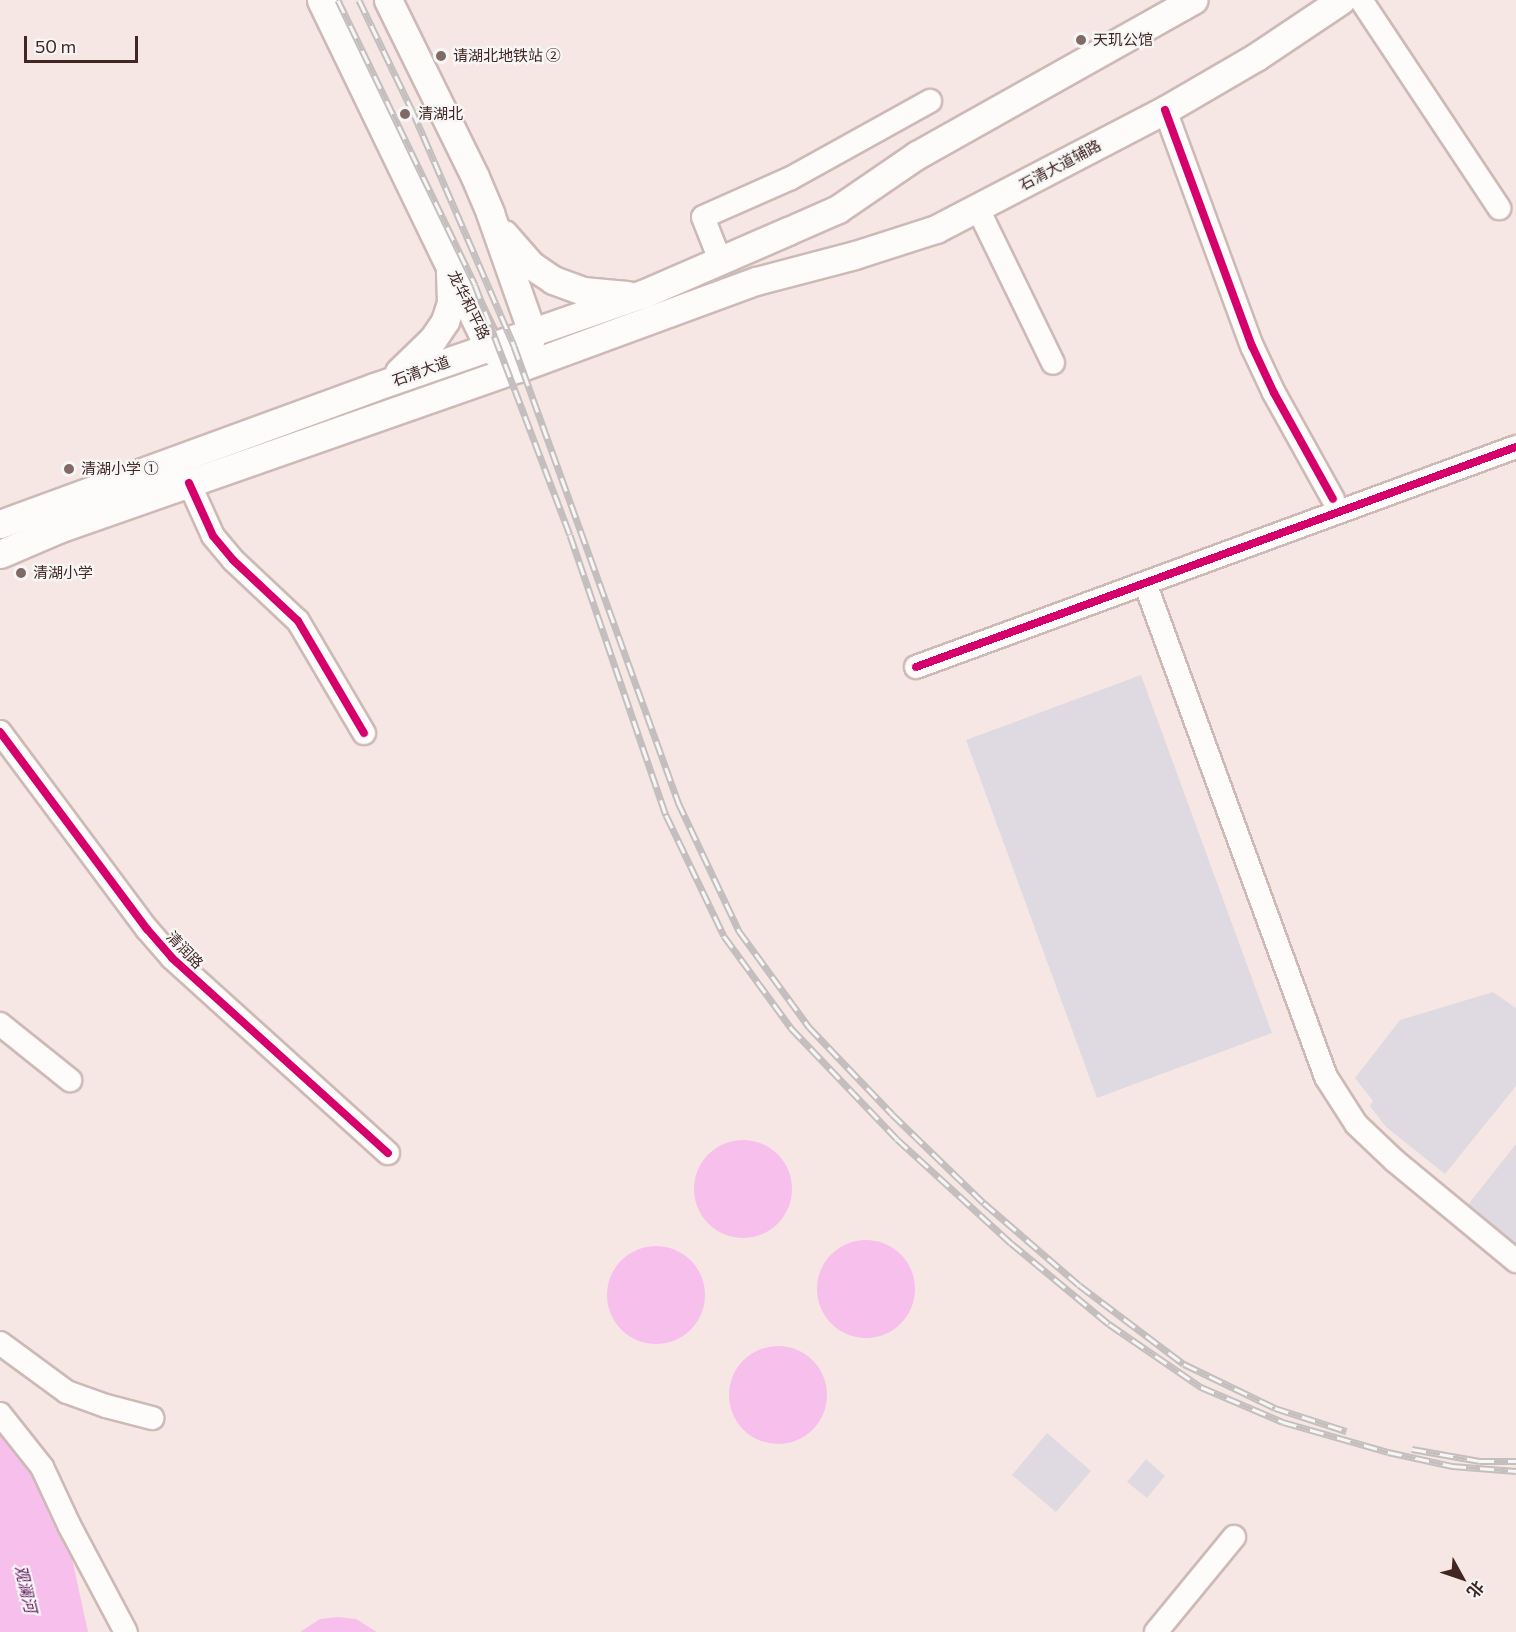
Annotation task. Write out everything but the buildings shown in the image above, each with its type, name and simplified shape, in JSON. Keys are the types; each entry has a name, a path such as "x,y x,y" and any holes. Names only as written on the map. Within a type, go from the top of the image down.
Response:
{"main road":[{"name":"龙华和平路","path":"321,0 489,346 508,363 519,368"},
{"path":"388,0 475,177 490,213 532,332 528,352 519,368"},
{"name":"石清大道","path":"0,524 374,387 643,294 838,209 916,155 1193,0"},
{"name":"石清大道辅路","path":"756,281 855,255 936,229 978,209 1165,110 1256,57 1341,0"},
{"path":"490,213 511,244 531,265 553,280 583,291 614,296 643,294"},
{"path":"374,387 416,359 445,321 451,302 452,284 448,262"},
{"name":"石清大道","path":"0,554 62,528 519,368 756,281"}],"street":[{"path":"1361,0 1499,208"},
{"path":"720,260 703,217 791,178 930,101"},
{"path":"1165,110 1252,346 1274,393 1333,499"},
{"path":"978,209 1053,363"},
{"path":"916,667 1516,447"},
{"path":"189,483 213,536 233,560 298,621 364,733"},
{"path":"1145,583 1326,1077 1356,1124 1395,1161 1516,1261"},
{"name":"清润路","path":"0,732 147,929 172,958 388,1153"},
{"path":"0,1023 70,1080"},
{"path":"0,1343 67,1392 86,1400 152,1418"},
{"path":"0,1414 42,1467 69,1526 126,1632"},
{"path":"1156,1632 1234,1537"}],"water":[{"path":"743,1140 762,1143 778,1154 789,1170 792,1189 789,1208 778,1224 762,1235 743,1238 724,1235 708,1224 697,1208 694,1189 697,1170 708,1154 724,1143"},
{"path":"866,1240 885,1243 901,1254 912,1270 915,1289 912,1308 901,1324 885,1335 866,1338 847,1335 831,1324 820,1308 817,1289 820,1270 831,1254 847,1243"},
{"path":"656,1246 675,1249 691,1260 702,1276 705,1295 702,1314 691,1330 675,1341 656,1344 637,1341 621,1330 610,1314 607,1295 610,1276 621,1260 637,1249"},
{"path":"778,1346 797,1349 813,1360 824,1376 827,1395 824,1414 813,1430 797,1441 778,1444 759,1441 743,1430 732,1414 729,1395 732,1376 743,1360 759,1349"},
{"name":"观澜河","path":"0,1425 19,1446 61,1522 73,1563 88,1632 0,1632"},
{"path":"338,1617 356,1619 377,1632 300,1632 320,1619"}],"railway":[{"path":"338,0 475,285 570,535 666,815 724,936 791,1028 897,1139 1011,1243 1109,1324 1201,1387 1283,1422 1388,1452 1452,1466 1516,1471"},
{"path":"359,0 412,110 514,346 678,802 739,931 809,1027 892,1114 984,1203 1079,1285 1184,1364 1275,1408 1346,1431"},
{"path":"1412,1449 1480,1461 1516,1461"}],"cycle path":[{"path":"1165,110 1252,346 1274,393 1333,499"},
{"path":"916,667 1516,447"},
{"path":"189,483 213,536 233,560 298,621 364,733"},
{"path":"0,732 147,929 172,958 388,1153"}],"place":[{"name":"天玑公馆","path":"1081,40"},
{"name":"请湖北地铁站 ②","path":"441,56"},
{"name":"清湖北","path":"405,114"},
{"name":"清湖小学 ①","path":"69,469"},
{"name":"清湖小学","path":"21,573"}]}
